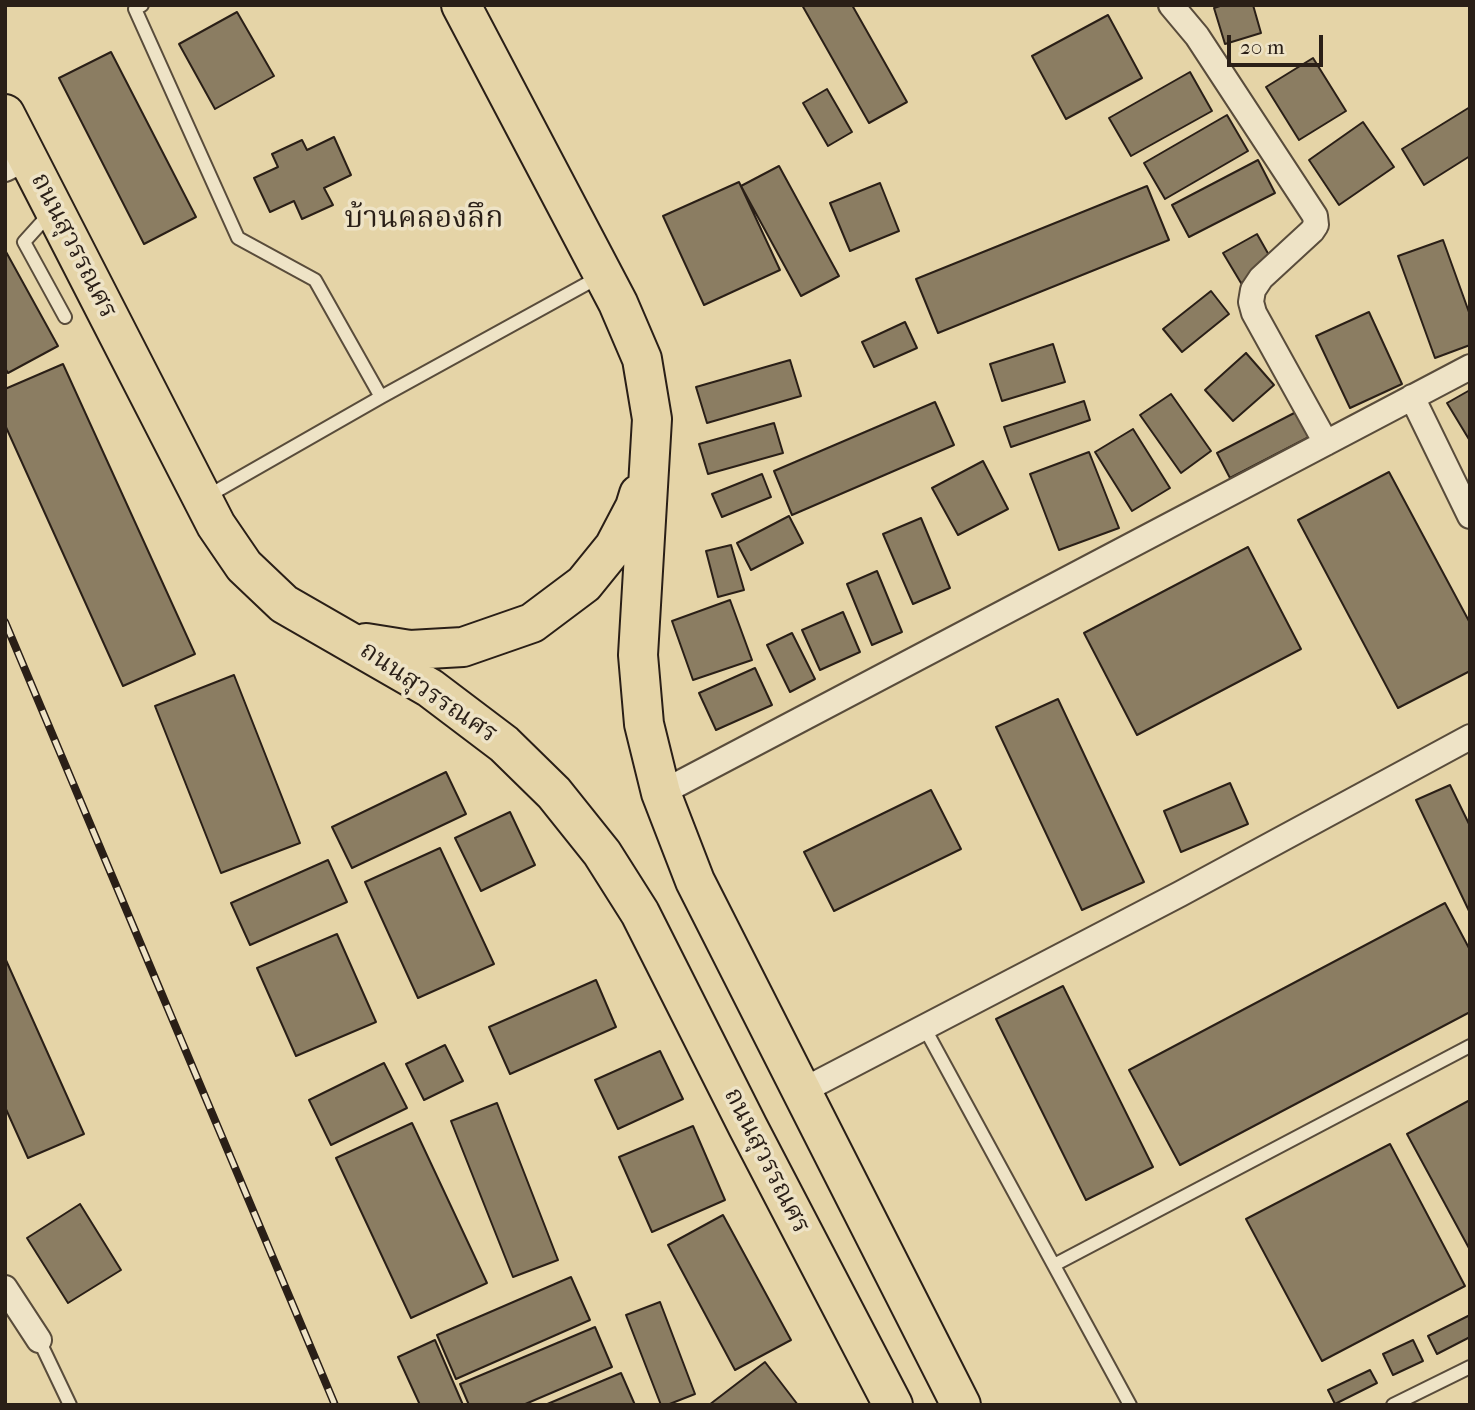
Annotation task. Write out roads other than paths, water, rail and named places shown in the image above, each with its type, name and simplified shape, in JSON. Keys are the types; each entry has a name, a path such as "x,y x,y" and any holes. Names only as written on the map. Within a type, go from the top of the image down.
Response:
{"main road":[{"path":"461,5 603,275 642,359 652,419 638,655 644,724 661,793 695,881 961,1405"},
{"name":"ถนนสุวรรณศร","path":"5,114 17,164 54,209 216,525 244,566 284,604 430,688 504,744 554,793 602,853 640,913 893,1405"},
{"path":"345,637 383,647 410,650 463,647 532,623 584,584 614,547 635,507 650,448"}],"street":[{"path":"1171,5 1197,36 1315,216 1316,225 1312,232 1261,278 1253,290 1251,302 1254,313 1326,443"},
{"path":"661,793 1470,367"},
{"path":"1412,397 1470,516"},
{"path":"802,1091 1180,894 1470,737"},
{"path":"5,1288 38,1340"}],"lane":[{"path":"142,5 135,9 238,238 315,280 381,397"},
{"path":"54,209 24,242 65,317"},
{"path":"203,499 603,275"},
{"path":"924,1027 1130,1405"},
{"path":"1054,1265 1470,1045"},
{"path":"38,1340 70,1405"},
{"path":"1393,1405 1470,1367"}],"railway":[{"path":"5,622 335,1405"}],"district":[{"name":"บ้านคลองลึก","path":"424,220"}]}
